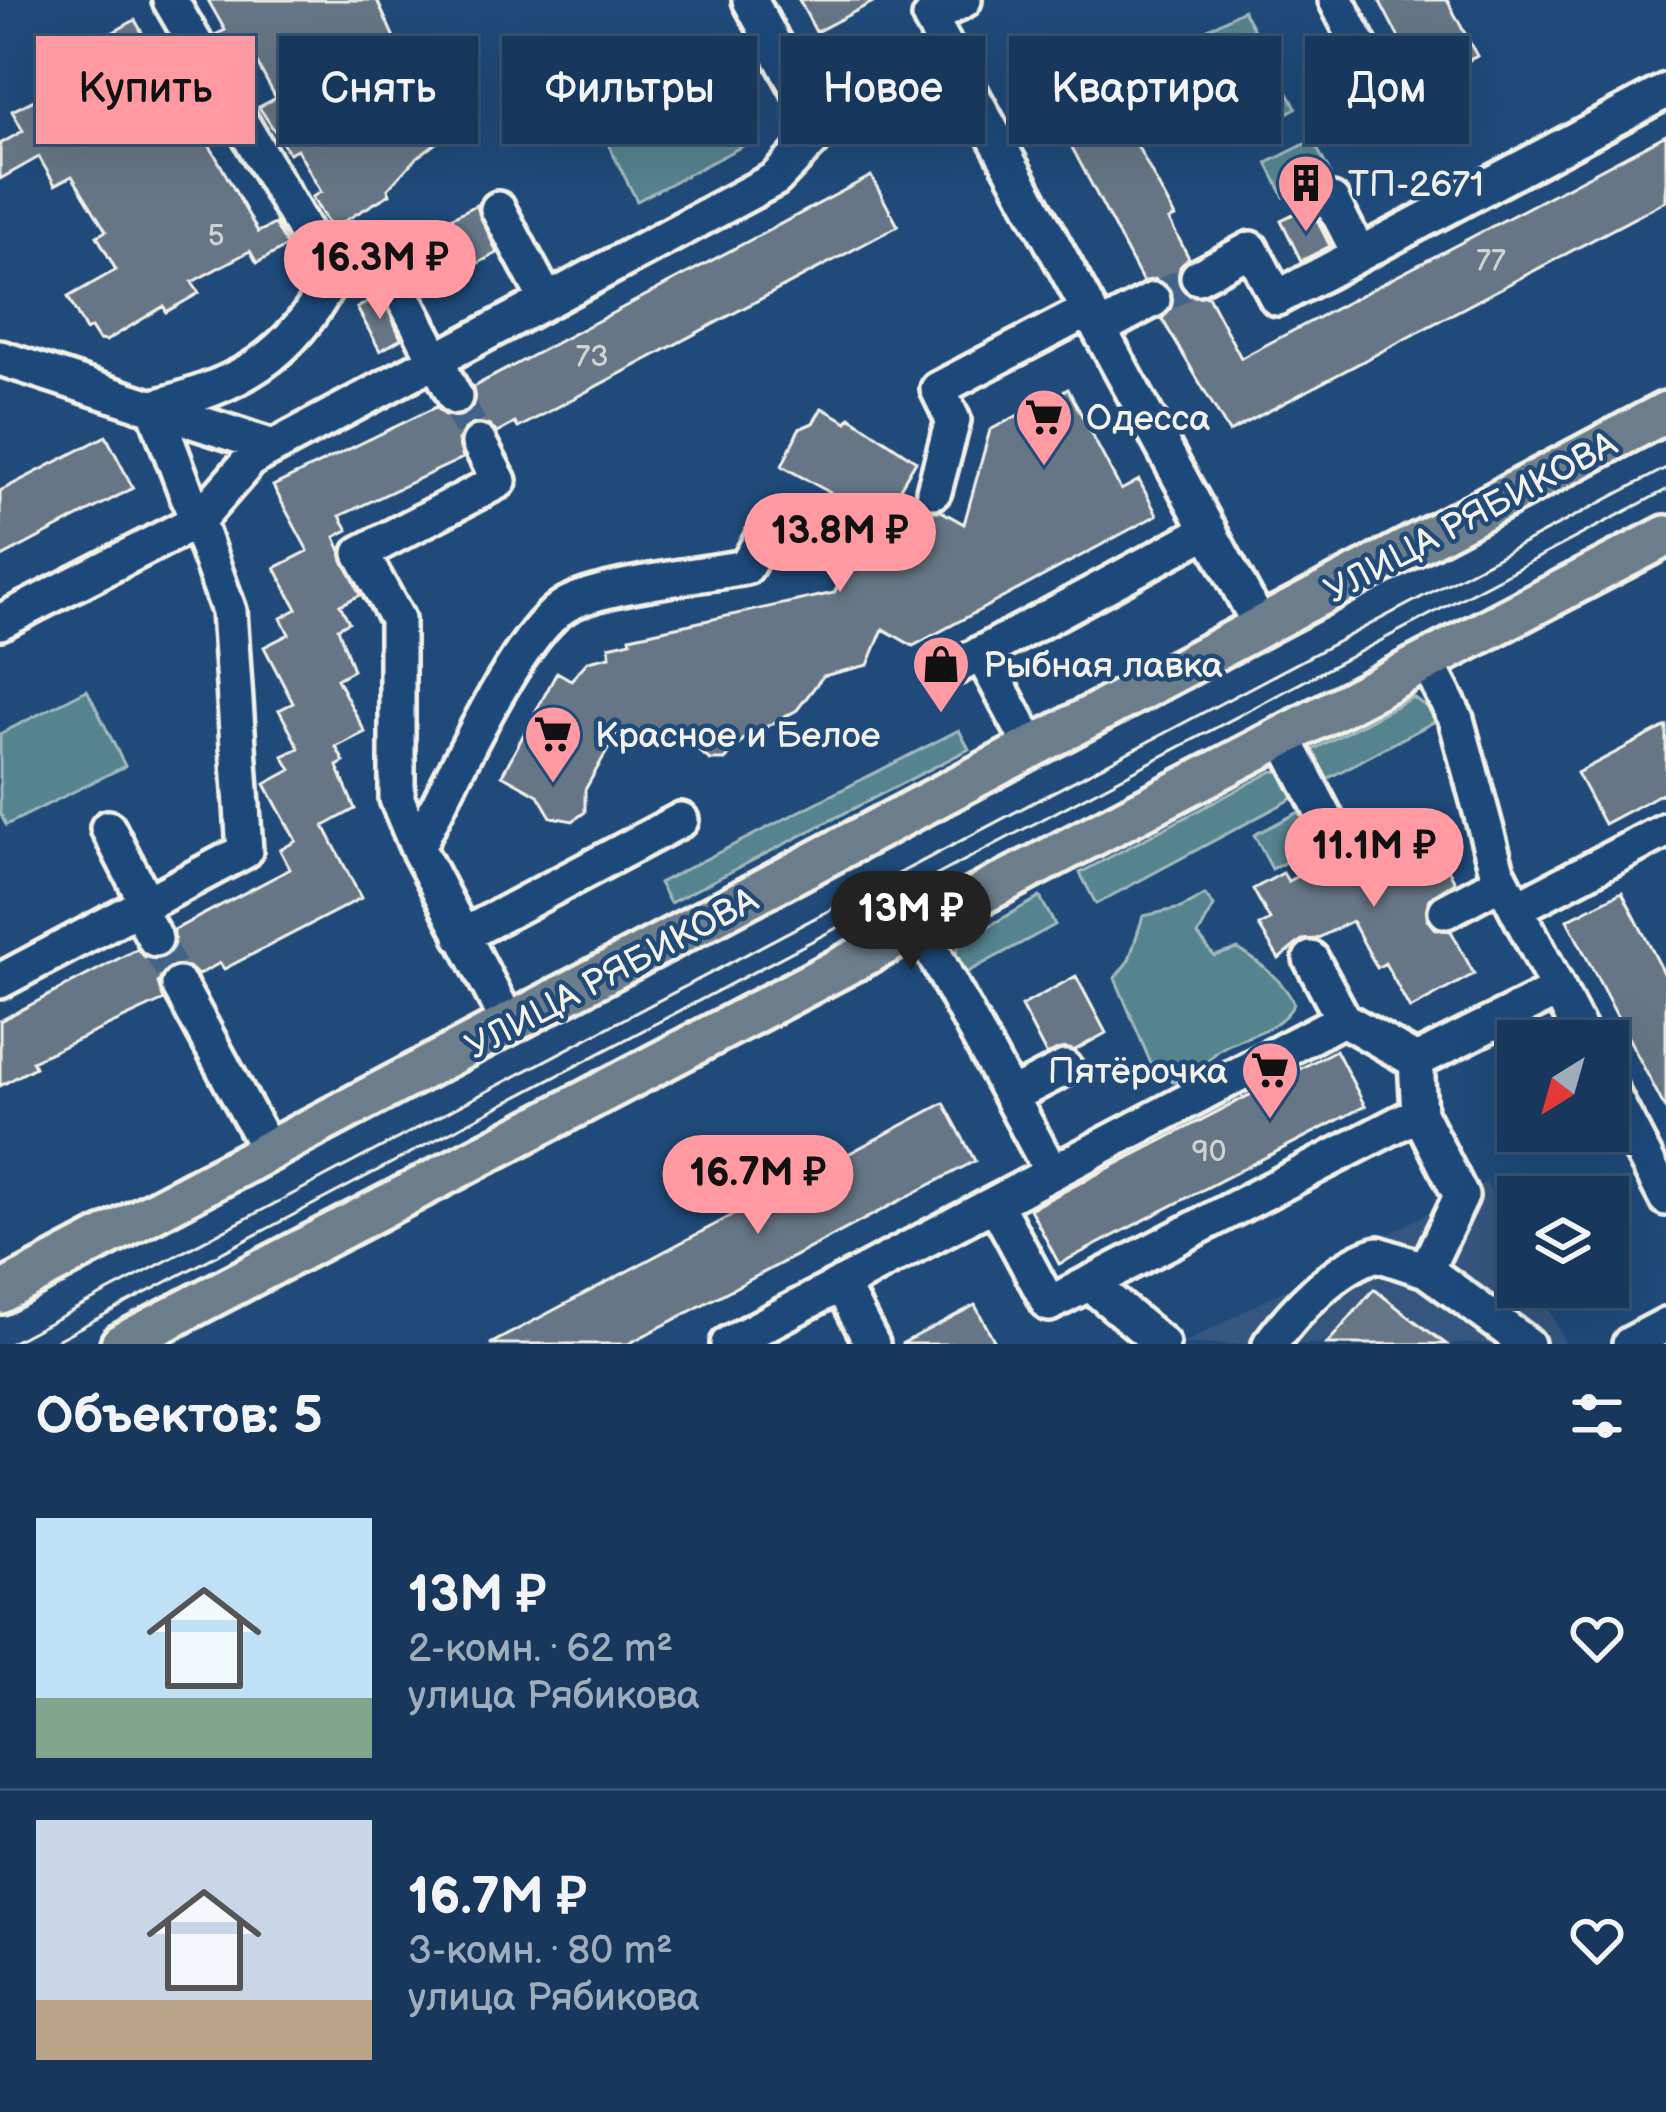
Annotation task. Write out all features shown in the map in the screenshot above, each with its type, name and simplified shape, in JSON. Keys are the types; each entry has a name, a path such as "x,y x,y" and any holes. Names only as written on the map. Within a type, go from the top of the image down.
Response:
{"main road":[{"name":"УЛИЦА РЯБИКОВА","path":"0,1293 1666,412"},
{"path":"121,1344 1666,536"}],"street":[{"path":"154,407 218,391 281,352 332,278 170,0"},
{"path":"750,0 781,57"},
{"path":"940,36 930,18 964,0"},
{"path":"1336,0 1354,36"},
{"path":"1198,277 1251,249 1276,298 1666,91"},
{"path":"985,120 1261,627"},
{"path":"0,622 197,521 251,459 775,178 808,144"},
{"path":"1332,201 1359,254"},
{"path":"498,209 547,301"},
{"path":"403,296 455,397"},
{"path":"934,491 953,420 938,389 1094,319 1153,300"},
{"path":"0,358 273,447"},
{"path":"0,981 245,851 229,611 154,407"},
{"path":"479,442 499,481 361,553 397,619 397,799 417,848 510,1026"},
{"path":"417,848 523,652 551,616 585,598 746,567 772,522"},
{"path":"1032,748 968,660 1209,530"},
{"path":"1427,662 1456,719 1510,895 1574,1020"},
{"path":"1283,736 1338,842"},
{"path":"462,936 681,820"},
{"path":"108,828 155,939"},
{"path":"1446,911 1510,895 1666,830"},
{"path":"920,926 1052,1173"},
{"path":"1311,959 1343,1019 1416,1061"},
{"path":"179,985 269,1152"},
{"path":"1416,1061 1558,990"},
{"path":"728,1344 1343,1019"},
{"path":"1416,1061 1419,1113 1461,1196 1426,1270"},
{"path":"1011,1096 1065,1068"},
{"path":"995,1203 1048,1304 1419,1113"},
{"path":"1629,1127 1666,1198"},
{"path":"1270,1344 1290,1316 1368,1256 1396,1256 1426,1270 1527,1344"},
{"path":"1089,1282 1162,1344"},
{"path":"841,1284 872,1344"},
{"path":"1630,1344 1666,1325"}],"shaded area":[{"path":"1486,1182 1497,1204 1497,1308 1548,1308 1566,1344 1183,1344"}],"green space":[{"path":"1243,10 1257,36 1198,36"},
{"path":"1281,80 1296,108 1281,116"},
{"path":"608,144 746,144 637,201"},
{"path":"1305,144 1315,144 1330,173 1284,197 1267,163"},
{"path":"87,690 125,766 6,825 0,813 0,734"},
{"path":"1413,697 1441,718 1319,783 1311,751"},
{"path":"959,730 969,749 670,903 659,883"},
{"path":"1273,771 1285,772 1299,795 1096,904 1080,873"},
{"path":"1299,812 1317,846 1272,869 1254,835"},
{"path":"1205,895 1214,906 1198,935 1214,956 1238,949 1270,973 1294,1004 1273,1025 1228,1045 1191,1077 1173,1082 1152,1066 1115,978 1129,960 1143,916 1181,908"},
{"path":"1040,897 1055,925 962,975 954,960 959,943"}],"building":[{"path":"208,0 377,0 393,36 279,36 279,138 259,107 276,98 255,60 255,36 216,36 225,30"},
{"path":"799,0 877,0 816,32"},
{"path":"1379,0 1447,0 1466,36 1398,36"},
{"path":"135,20 144,36 106,36"},
{"path":"36,99 36,144 209,144 258,232 275,224 287,246 257,263 250,251 192,282 199,293 166,312 164,306 106,341 99,340 91,328 86,331 68,297 116,270 97,236 106,231 72,176 55,185 39,157 0,179 0,144 23,131 12,111"},
{"path":"1666,135 1666,201 1229,432 1162,319 1174,302 1171,289 1155,279 1143,282 1070,144 1136,144 1175,217 1169,220 1189,258 1180,267 1179,286 1188,295 1208,296 1241,358"},
{"path":"283,144 435,144 388,189 390,194 331,229 312,197 321,192 297,149 289,153"},
{"path":"871,176 898,226 518,428 515,423 497,433 489,425 470,424 458,441 463,458 340,516 348,530 335,537 360,595 340,605 349,622 338,628 353,670 337,679 365,732 336,747 344,762 337,766 355,809 324,826 361,898 224,969 220,963 198,975 189,967 170,966 158,983 164,1000 32,1061 35,1067 0,1086 0,1021 137,949 145,957 164,958 173,949 174,930 290,869 280,850 296,841 265,784 291,770 283,756 299,748 279,710 293,703 264,647 289,634 281,618 297,609 275,568 308,551 273,486 436,407 445,415 464,416 473,407 473,387"},
{"path":"476,205 497,253 435,286 410,239"},
{"name":"ТП-2671","path":"1310,206 1330,246 1301,261 1281,220"},
{"path":"382,294 401,339 380,351 357,308"},
{"path":"1068,389 1121,490 1139,480 1157,515 913,646 883,629 868,665 823,676 797,710 744,739 725,760 710,760 691,744 620,728 585,790 585,812 573,821 551,817 538,795 502,775 557,672 571,680 588,661 610,656 609,646 631,641 630,637 834,593 876,518 782,466 799,429 813,423 822,408 847,422 850,417 916,461 900,488 927,511 941,511 964,524 990,430"},
{"path":"106,436 133,488 0,558 0,491"},
{"path":"1666,726 1666,791 1604,824 1577,773"},
{"path":"1408,817 1431,861 1441,856 1455,882 1429,899 1427,920 1436,929 1451,931 1474,974 1410,1009 1385,963 1377,968 1352,921 1316,939 1302,940 1279,959 1259,926 1270,920 1253,889 1283,873 1288,881 1328,860 1347,861 1359,843"},
{"path":"1622,892 1666,977 1666,1110 1629,1039 1629,1020 1619,1020 1567,920"},
{"path":"1076,976 1106,1033 1075,1050 1046,1054 1021,1006"},
{"path":"1336,1050 1365,1106 1059,1264 1030,1209"},
{"path":"944,1103 975,1161 628,1344 490,1344"},
{"path":"1374,1289 1408,1316 1446,1344 1327,1344"},
{"path":"975,1305 996,1344 901,1344"}],"tunnel":[{"path":"1153,300 1198,277"},
{"path":"455,397 479,443"},
{"path":"155,939 179,985"}],"tram line":[{"path":"9,1344 1666,468"},
{"path":"49,1344 1666,490"}],"place":[{"name":"ТП-2671","path":"1306,234"},
{"name":"Одесса","path":"1044,468"},
{"name":"Рыбная лавка","path":"941,715"},
{"name":"Красное и Белое","path":"553,785"},
{"name":"Пятёрочка","path":"1270,1121"}]}
